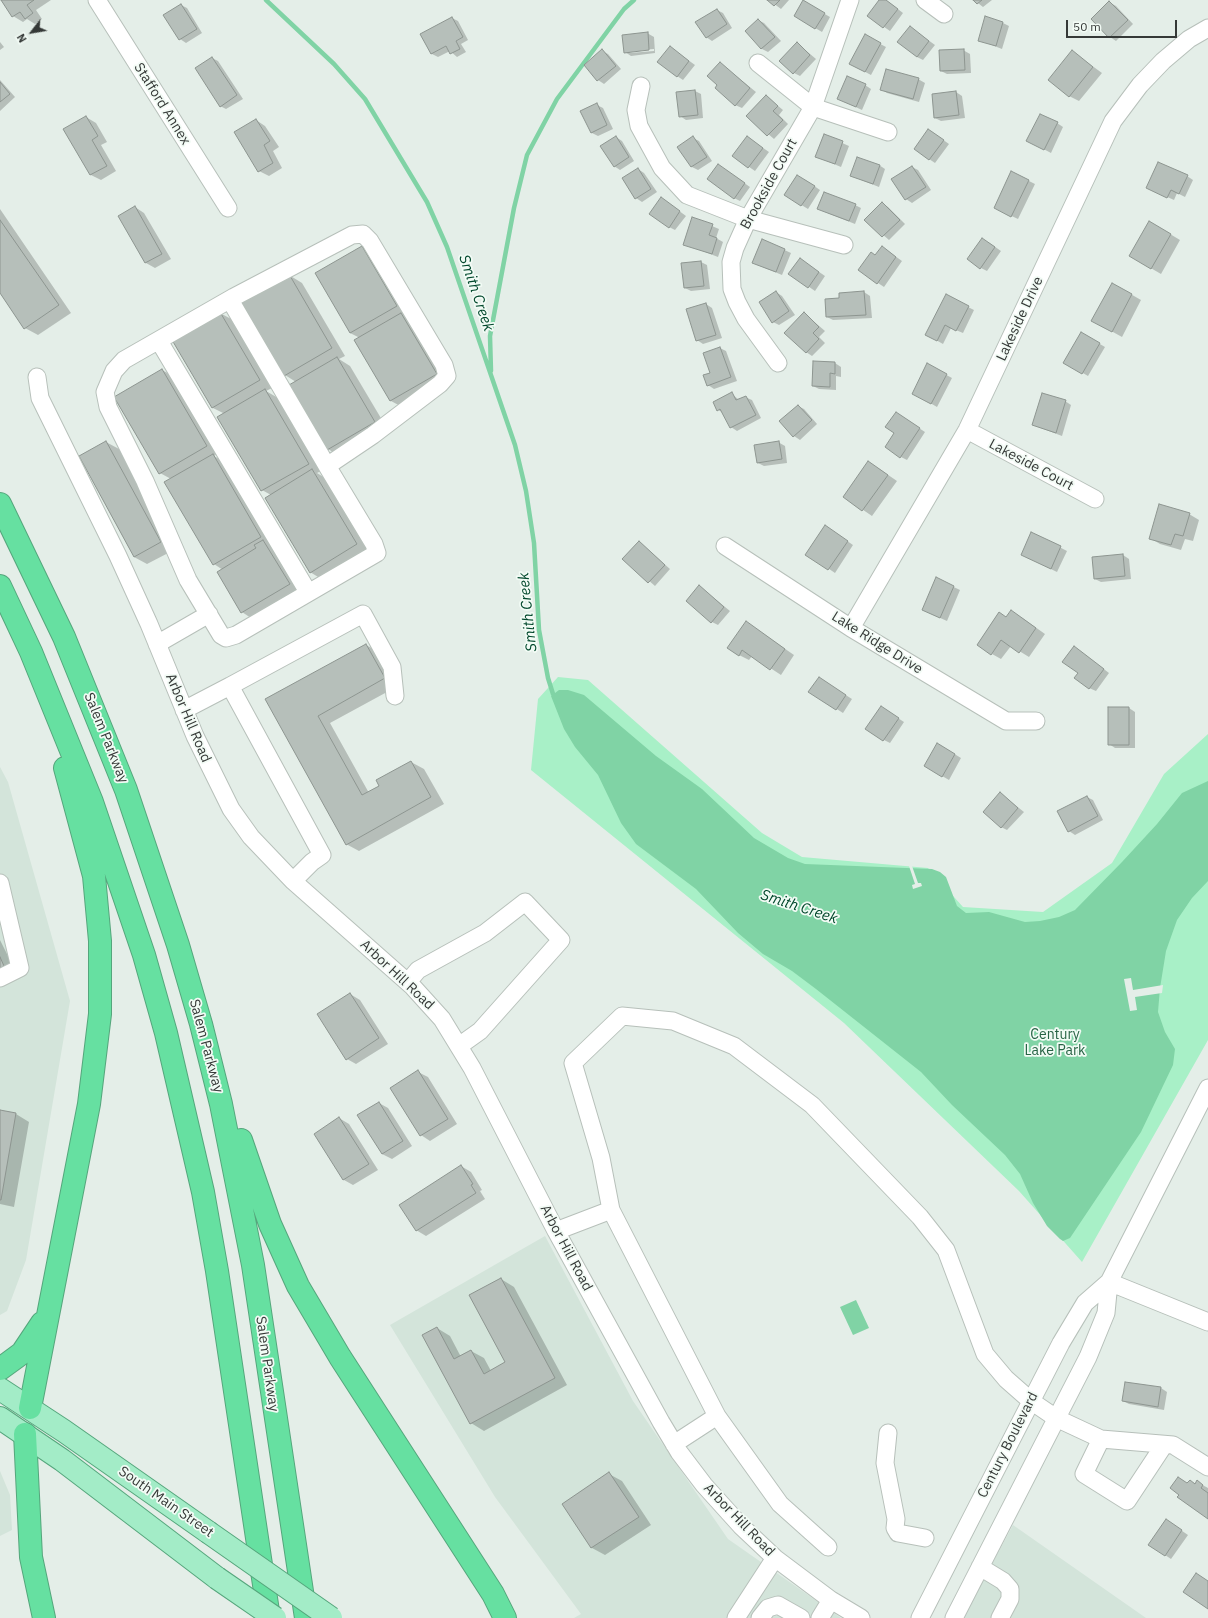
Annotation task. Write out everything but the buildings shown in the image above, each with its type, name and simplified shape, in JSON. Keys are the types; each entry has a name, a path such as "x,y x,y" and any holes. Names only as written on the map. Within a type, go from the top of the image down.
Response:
{"highway":[{"name":"Salem Parkway","path":"0,504 64,637 126,790 178,945 201,1024 226,1126 253,1266 306,1618"},
{"path":"0,586 31,652 92,802 119,879 150,977 185,1112 203,1192 217,1271 269,1618"},
{"path":"30,1408 89,1104 100,1014 101,976 98,907 91,862 80,818 31,652"},
{"path":"201,1024 270,1224 298,1286 340,1357 493,1594 505,1618"},
{"path":"0,1369 22,1353 48,1312"},
{"path":"25,1434 31,1557 44,1618"}],"main road":[{"name":"South Main Street","path":"0,1389 30,1408 331,1618"},
{"path":"25,1434 30,1408"},
{"name":"South Main Street","path":"0,1418 99,1487 217,1578 275,1618"}],"street":[{"name":"Stafford Annex","path":"97,0 228,208"},
{"name":"Brookside Court","path":"778,363 746,319 737,302 732,288 731,262 735,248 748,219 813,107 849,0"},
{"path":"925,0 944,14"},
{"name":"Lakeside Drive","path":"852,628 967,430 1113,121 1140,85 1163,61 1189,40 1208,28"},
{"path":"758,63 813,107 888,132"},
{"path":"641,86 636,110 639,126 662,168 687,195 748,219 844,245"},
{"path":"230,300 327,466 374,544 377,553 236,635 226,638 221,635 188,580 145,481 108,407 105,392 114,371 124,360 230,300 352,235 363,234 370,241 444,365 447,376 440,384 373,435 327,466"},
{"path":"159,340 308,592"},
{"name":"Arbor Hill Road","path":"37,377 40,398 118,556 184,710 215,779 231,809 251,837 292,881 408,982 442,1019 472,1068 556,1231 674,1444 704,1485 741,1526 775,1558 831,1600 861,1618"},
{"name":"Lakeside Court","path":"967,430 1095,499"},
{"name":"Lake Ridge Drive","path":"724,546 852,628 1006,721 1036,721"},
{"path":"157,644 209,614"},
{"path":"184,710 363,614 392,667 395,696"},
{"path":"230,686 322,855 312,862 292,881"},
{"path":"0,883 20,968 0,978"},
{"path":"408,982 418,970 485,933 525,902 561,940 480,1031 459,1046"},
{"path":"828,1547 780,1504 717,1416 611,1210 601,1158 573,1063 622,1016 673,1021 734,1046 812,1105 920,1217 946,1250 985,1354 1006,1379 1031,1401 1056,1418 1101,1439 1174,1446 1208,1467"},
{"name":"Century Boulevard","path":"954,1618 1088,1357 1106,1314 1109,1282 1208,1088"},
{"path":"556,1231 611,1210"},
{"path":"1109,1282 1208,1322"},
{"name":"Century Boulevard","path":"920,1618 1060,1343 1085,1303 1109,1282"},
{"path":"674,1444 717,1416"},
{"path":"888,1433 885,1463 896,1519 895,1528 898,1533 925,1538"},
{"path":"1101,1439 1084,1474 1127,1501 1164,1445"},
{"path":"736,1618 775,1558"},
{"path":"980,1567 1003,1581 1010,1589 1010,1599 1000,1618"},
{"path":"820,1618 831,1600"},
{"path":"760,1618 768,1608 778,1605 801,1618"}],"shaded area":[{"path":"0,767 8,782 70,1001 26,1260 7,1311 0,1315"},
{"path":"545,1236 633,1401 728,1539 841,1618 574,1618 581,1614 495,1497 390,1325"},
{"path":"0,1471 10,1495 12,1530 0,1536"},
{"path":"1013,1525 1146,1618 963,1618"}],"green space":[{"name":"Century Lake Park","path":"558,677 588,680 762,833 802,857 928,868 963,907 1043,912 1112,863 1164,774 1208,734 1208,1040 1082,1262 1019,1191 844,1023 531,770 538,699"}],"water":[{"name":"Century Lake Park","path":"559,690 568,690 584,695 656,756 702,789 754,838 788,858 805,864 932,869 940,872 946,877 957,906 966,913 989,912 1025,922 1059,917 1075,910 1157,824 1182,793 1208,781 1208,881 1192,898 1177,920 1166,951 1160,988 1158,1012 1165,1032 1175,1049 1173,1065 1141,1132 1070,1238 1063,1241 1047,1226 1033,1203 1020,1174 1005,1155 952,1105 921,1072 792,971 763,954 738,933 696,889 636,844 621,823 598,775 575,747 564,729 551,696"},
{"path":"856,1300 869,1328 853,1335 840,1307"}],"pier":[{"path":"909,866 912,866 918,883 921,883 922,886 913,889 912,885 915,884"},
{"path":"1131,978 1133,990 1163,985 1162,993 1135,997 1137,1010 1130,1011 1124,979"}],"waterway":[{"name":"Smith Creek","path":"266,0 334,64 365,99 427,202 447,247 515,445 526,491 534,543 539,630 548,678 553,694 557,698"},
{"path":"491,371 490,336 514,208 527,155 557,99 624,9 634,0"}]}
